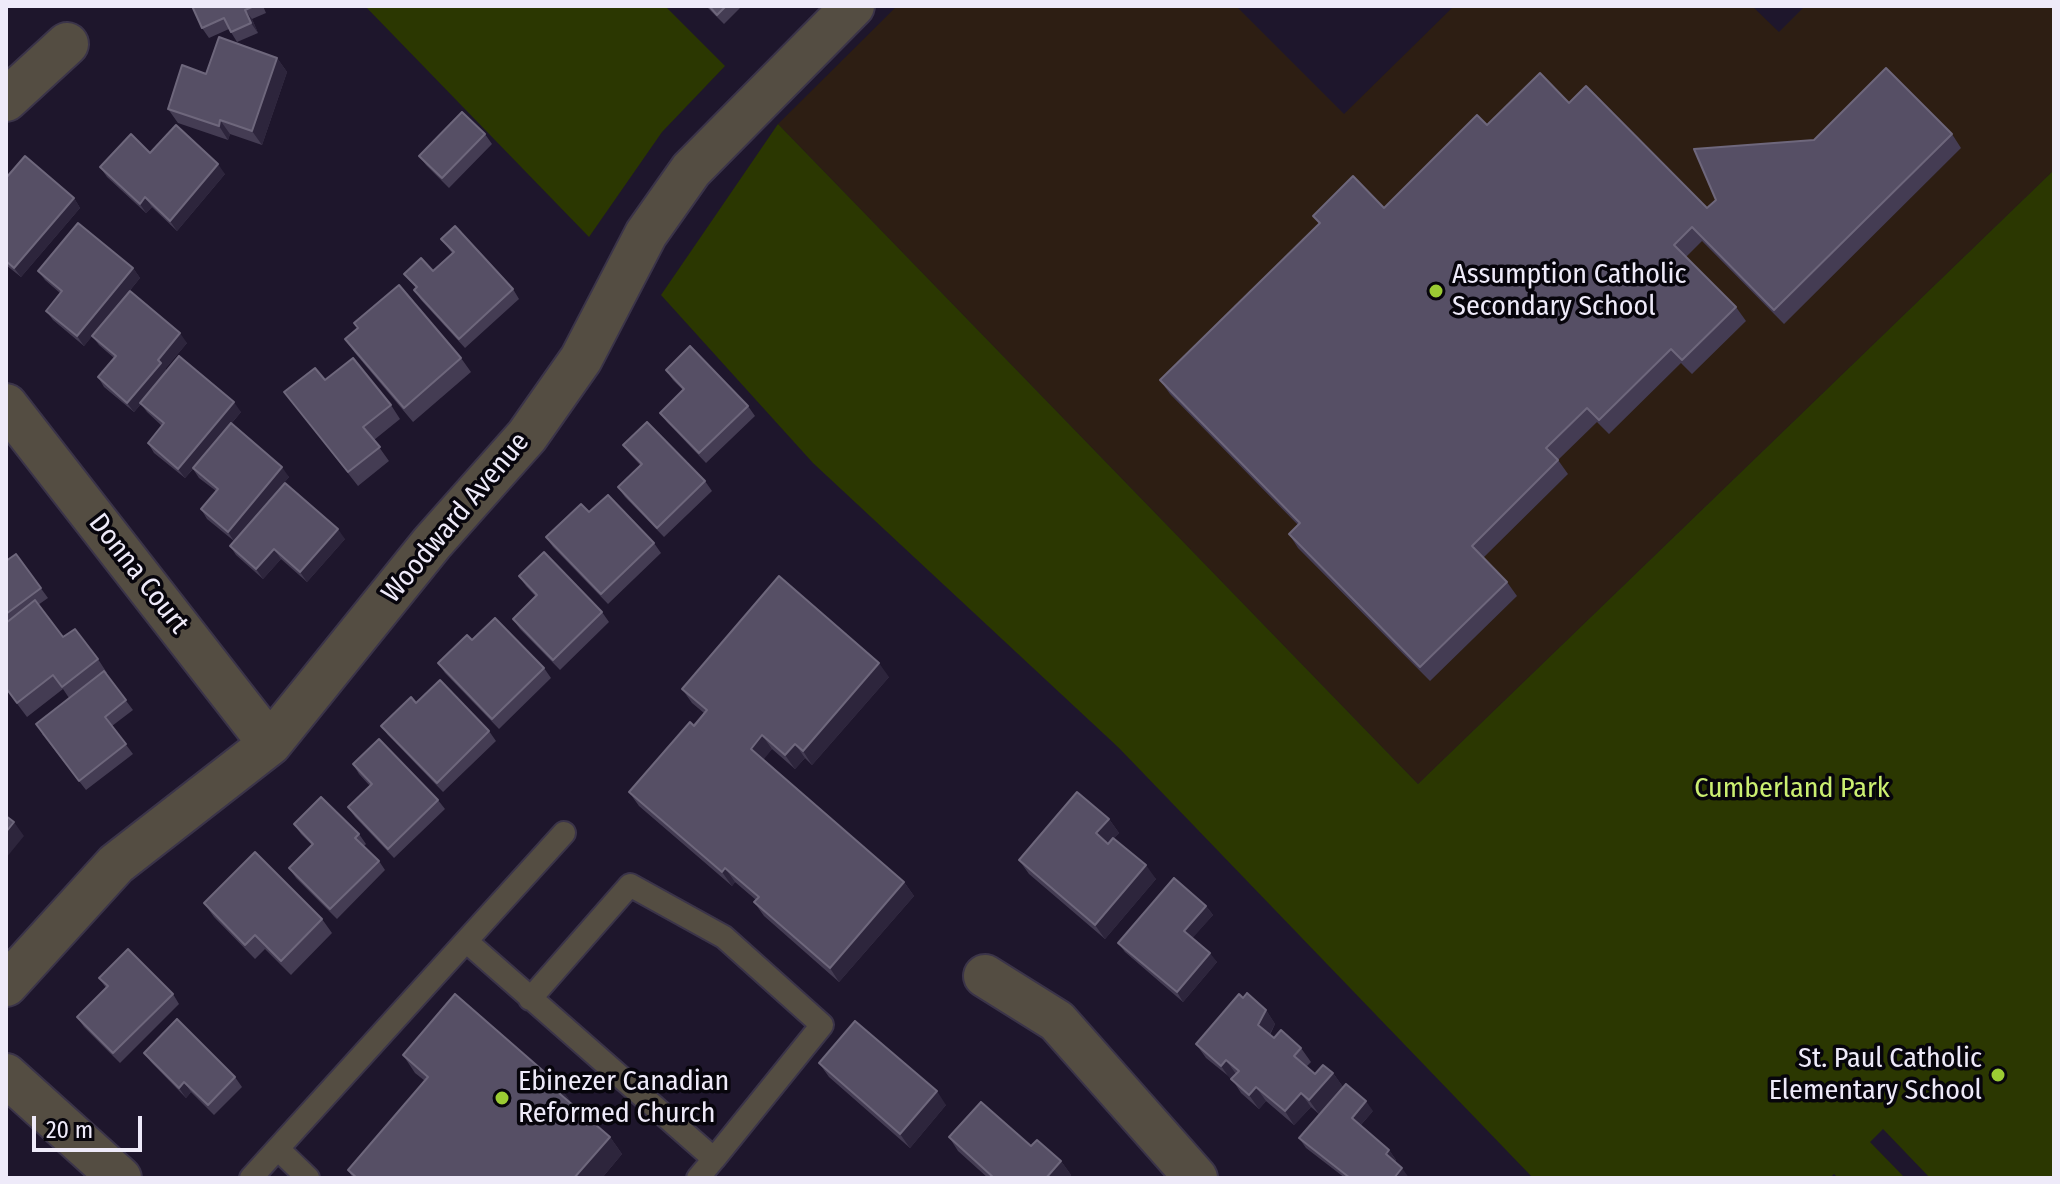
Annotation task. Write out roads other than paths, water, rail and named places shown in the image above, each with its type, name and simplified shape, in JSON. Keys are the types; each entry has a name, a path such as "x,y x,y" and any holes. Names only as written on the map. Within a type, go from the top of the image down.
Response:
{"street":[{"name":"Woodward Avenue","path":"6,985 116,864 270,744 432,543 527,436 581,359 646,234 691,170 853,6"},
{"path":"6,100 67,44"},
{"name":"Donna Court","path":"6,405 270,744"},
{"path":"985,976 1057,1021 1196,1178"},
{"path":"6,1075 120,1178"}],"lane":[{"path":"251,1178 564,833"},
{"path":"530,999 630,885 724,937 822,1025 698,1178"},
{"path":"466,941 714,1159"},
{"path":"278,1149 308,1178"}],"place":[{"name":"Assumption Catholic Secondary School","path":"1436,291"},
{"name":"St. Paul Catholic Elementary School","path":"1998,1075"},
{"name":"Ebinezer Canadian Reformed Church","path":"502,1098"}],"park label":[{"name":"Cumberland Park","path":"1792,789"}]}
